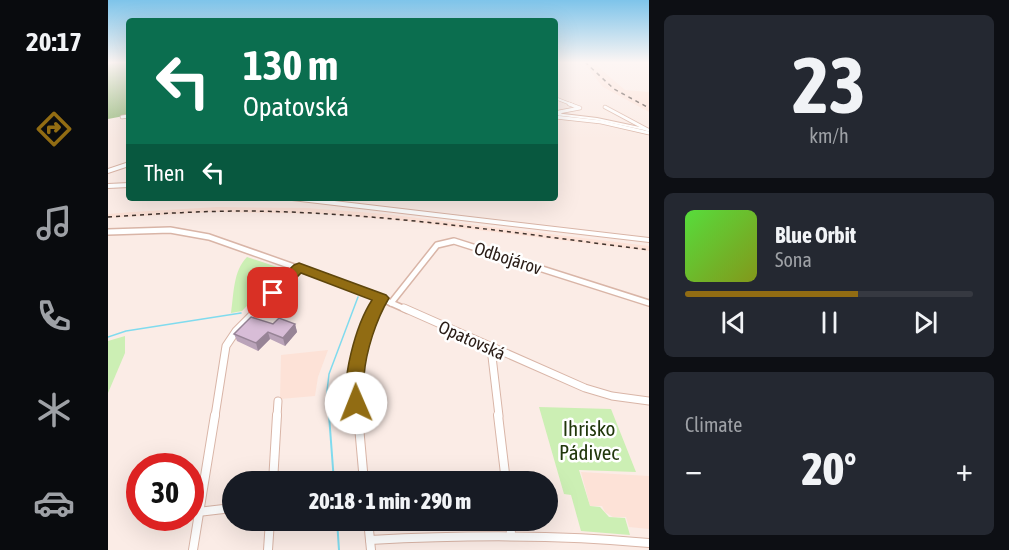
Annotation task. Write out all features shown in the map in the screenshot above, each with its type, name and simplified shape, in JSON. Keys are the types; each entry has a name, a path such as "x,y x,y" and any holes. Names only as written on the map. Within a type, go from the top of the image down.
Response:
{"main road":[{"path":"108,186 126,186"},
{"path":"318,201 649,240"}],"street":[{"path":"558,99 580,108 558,114"},
{"path":"605,107 649,131"},
{"path":"558,115 649,131"},
{"path":"122,117 126,116"},
{"path":"108,171 126,165"},
{"name":"Opatovská","path":"108,232 154,229 186,232 359,289 585,388 612,396 649,401"},
{"name":"Odbojárov","path":"392,303 437,245 454,241 649,303"},
{"path":"204,476 226,346 236,331 299,268"},
{"path":"363,471 356,376 362,346 375,307 381,298"},
{"path":"491,348 505,471"},
{"path":"274,471 278,401"},
{"path":"204,511 222,509"},
{"path":"193,550 196,531"},
{"path":"268,550 269,531"},
{"path":"370,545 511,534 605,538 649,543"}],"shaded area":[{"path":"604,88 649,92 649,112"},
{"path":"217,207 307,208 385,214 649,246 649,251 327,214 214,212 108,218 108,214"},
{"path":"328,350 318,377 315,396 280,399 281,355"},
{"path":"581,472 649,476 649,529 629,527 626,517 613,517 605,512 602,506 590,506"}],"green space":[{"path":"108,88 126,88 126,116 108,119"},
{"path":"247,257 283,269 242,311 231,313 239,269"},
{"path":"125,336 125,353 108,393 108,341"},
{"name":"Ihrisko Pádivec","path":"539,407 611,409 636,472 579,470 590,506 600,507 609,517 625,518 630,535 581,531 571,495 564,494"}],"building":[{"path":"251,317 273,324 279,318 295,324 283,338 268,332 256,343 234,334"}],"waterway":[{"path":"329,416 327,391 329,374 358,297"},
{"path":"108,337 126,331 241,313"},
{"path":"329,415 333,471"},
{"path":"338,531 339,550"}],"railway":[{"path":"613,88 649,108"},
{"path":"108,217 228,211 346,215 447,224 649,250"}],"route":[{"path":"273,293 299,268 381,298 375,307 362,346 356,376 356,403"}]}
